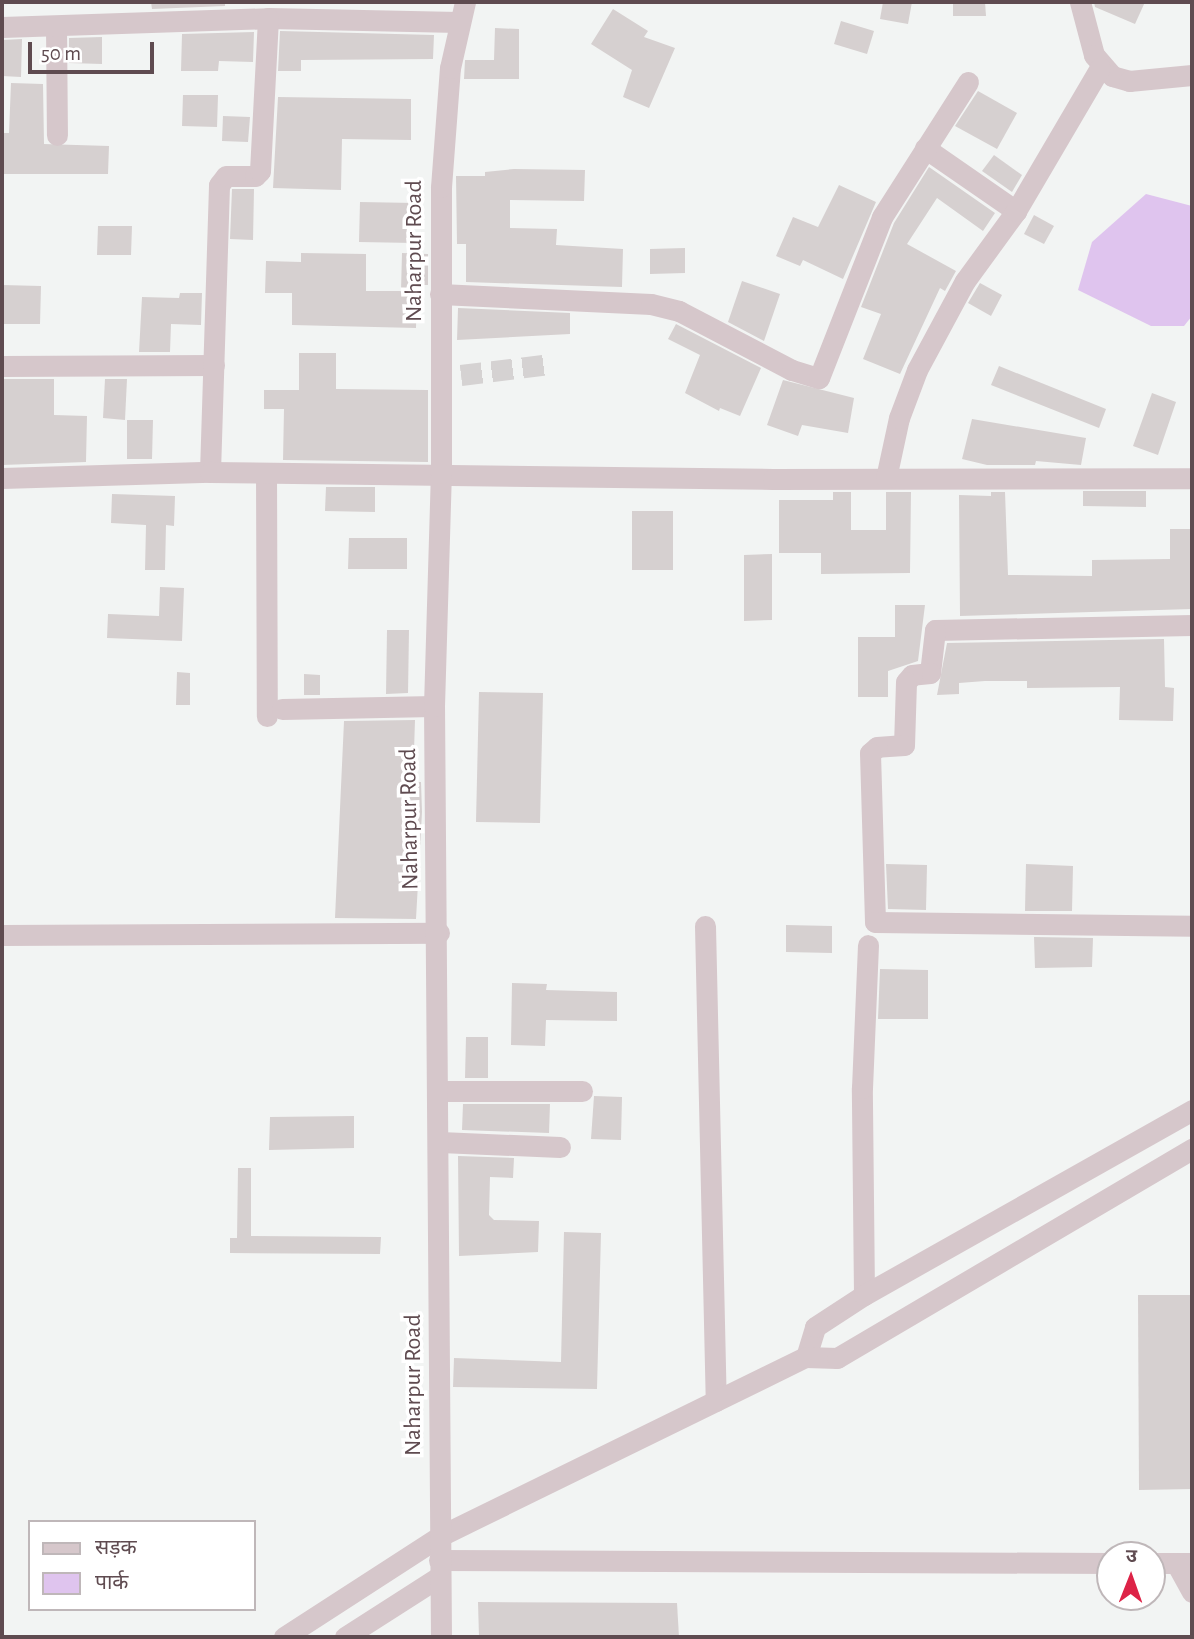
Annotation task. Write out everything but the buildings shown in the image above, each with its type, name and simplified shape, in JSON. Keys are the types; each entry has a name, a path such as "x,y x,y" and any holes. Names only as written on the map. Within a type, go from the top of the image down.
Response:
{"street":[{"path":"886,478 899,418 917,370 965,281 1016,211 1100,68 1080,2"},
{"path":"2,27 462,12"},
{"name":"Naharpur Road","path":"441,1637 439,933 434,706 441,473 451,376 440,294 444,132 462,12"},
{"path":"210,472 219,185 226,176 256,176 260,171 268,18"},
{"path":"56,26 57,135"},
{"path":"1100,68 1129,82 1192,75"},
{"path":"440,294 651,304 679,312 792,370 819,378 877,228 968,82"},
{"path":"925,148 1016,211"},
{"path":"2,366 214,365"},
{"path":"2,478 210,472 1192,478"},
{"path":"266,473 274,712 434,706"},
{"path":"1192,625 935,630 930,673 912,675 906,682 904,745 877,747 870,753 875,922 1192,926"},
{"path":"705,926 716,1401"},
{"path":"2,935 439,933"},
{"path":"864,1295 862,1088 868,945"},
{"path":"439,1091 582,1091"},
{"path":"806,1357 815,1326 864,1295 1192,1110"},
{"path":"440,1142 560,1147"},
{"path":"284,1637 440,1536 806,1357 837,1358 1192,1149"},
{"path":"345,1637 439,1569 1096,1563"},
{"path":"1166,1563 1184,1563 1192,1592"}],"green space":[{"path":"1146,194 1192,206 1192,316 1184,326 1151,326 1078,290 1092,242"}],"tunnel":[{"path":"461,375 551,364"}]}
